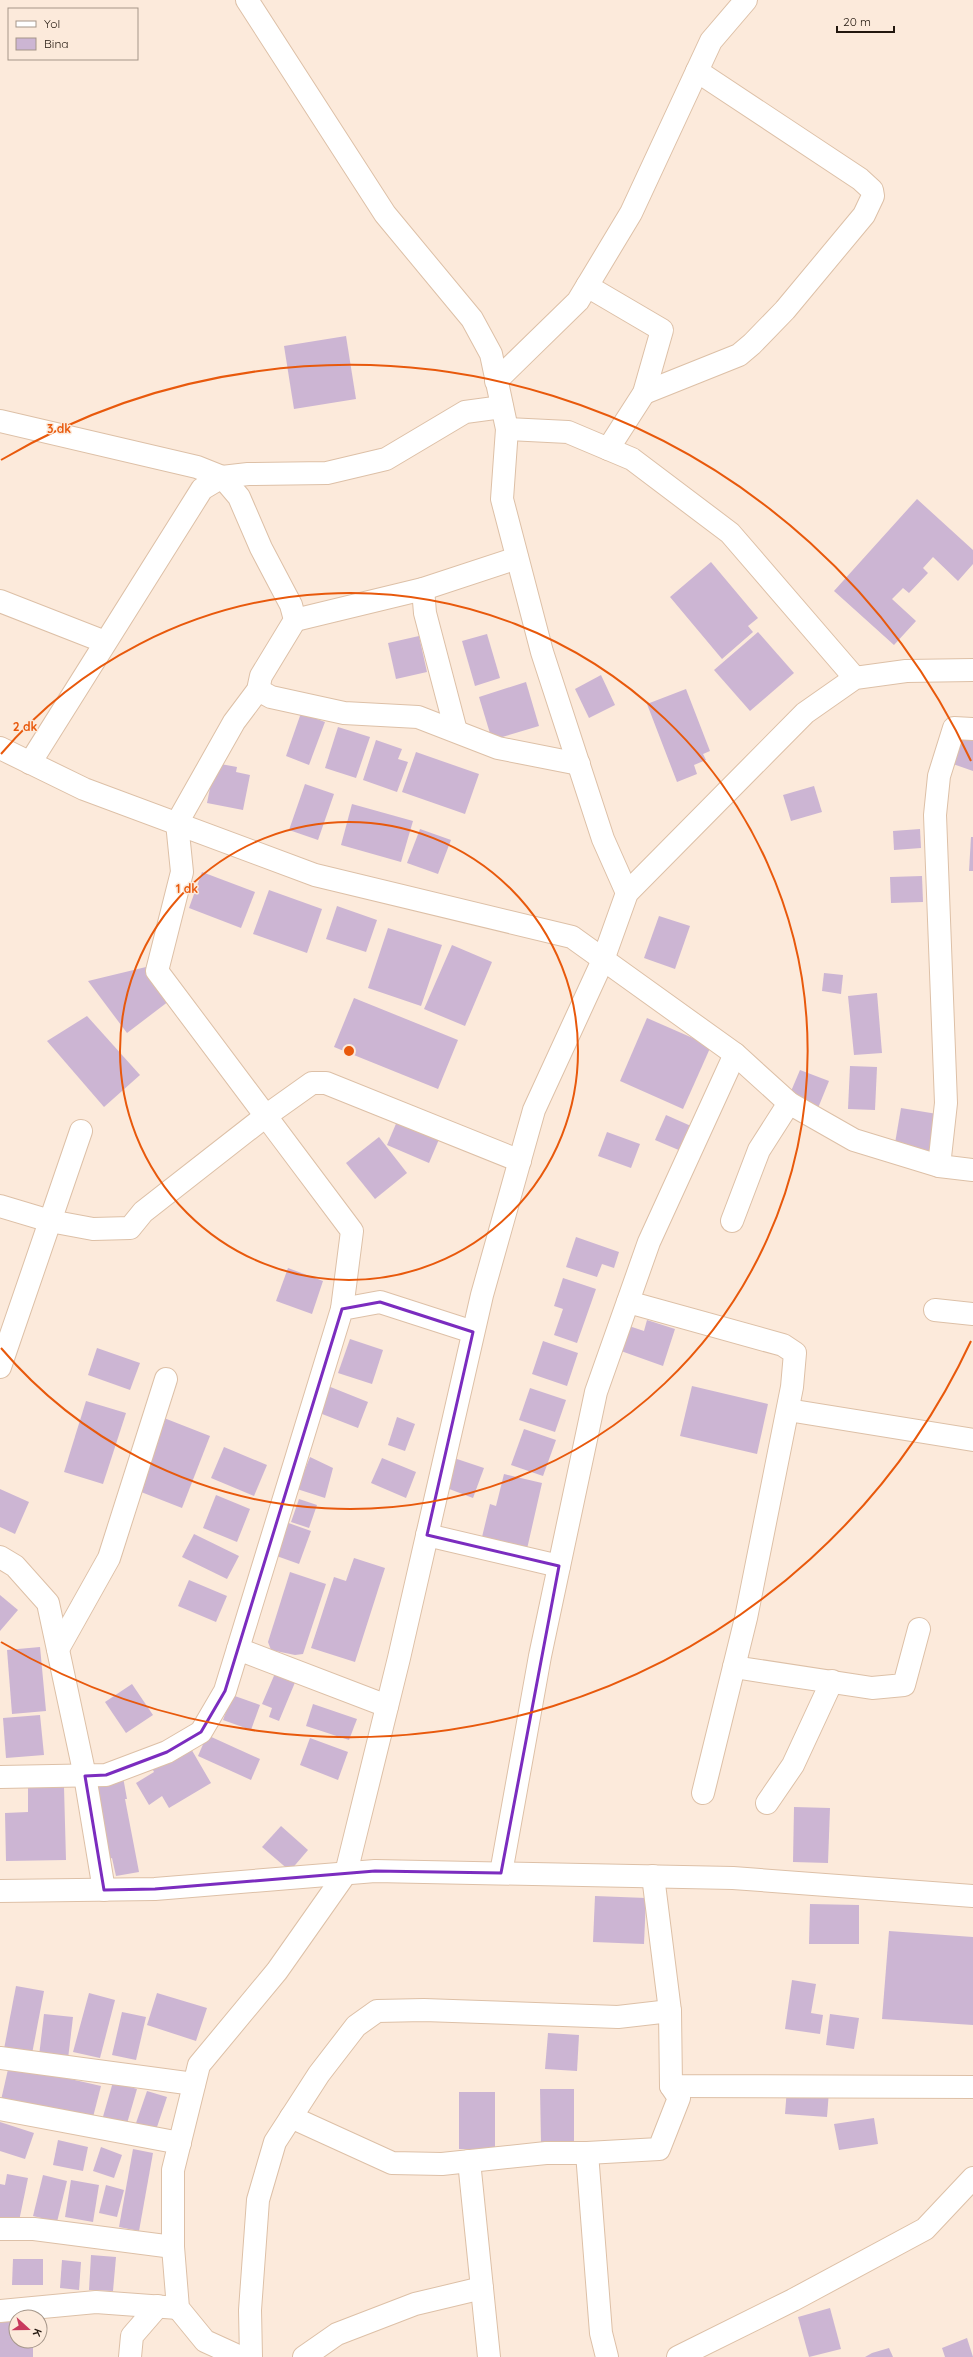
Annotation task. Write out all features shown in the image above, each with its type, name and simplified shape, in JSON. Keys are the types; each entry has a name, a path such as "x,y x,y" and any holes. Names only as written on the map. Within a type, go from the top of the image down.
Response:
{"street":[{"path":"247,0 385,214 472,319 491,354 507,429 502,499 542,652 603,839 627,893"},
{"path":"496,381 578,301 631,213 712,41 746,0"},
{"path":"644,392 739,354 752,344 785,310 864,215 873,196 872,190 860,179 698,71"},
{"path":"587,286 662,330 644,392 608,449"},
{"path":"30,763 202,489 222,477 248,474 327,474 386,459 466,412 502,407"},
{"path":"0,421 197,466 222,477 239,497 261,548 291,605 295,620"},
{"path":"507,429 568,432 632,459 730,533 854,678"},
{"path":"0,1777 106,1775 167,1752 201,1732 225,1691 342,1308 352,1231 267,1115 157,971 182,872 178,824 234,722 258,690 261,676 295,620 422,589 518,558"},
{"path":"422,589 425,613 456,731"},
{"path":"0,601 105,642"},
{"path":"130,2357 132,2336 168,2307 173,2247 173,2170 199,2065 277,1971 346,1874 387,1706 474,1332 534,1110 603,960 627,893 805,713 854,678 906,671 973,670"},
{"path":"258,690 271,698 344,713 418,717 498,748 579,764"},
{"path":"940,1166 946,1103 935,815 939,776 954,728 973,729"},
{"path":"0,748 84,789 315,875 572,937 735,1054 789,1103 854,1140 940,1166 973,1170"},
{"path":"501,1873 540,1656 596,1392 649,1242 735,1054"},
{"path":"0,1206 50,1221 93,1229 130,1228 143,1212 267,1115 312,1083 326,1083 520,1161"},
{"path":"732,1221 759,1150 789,1103"},
{"path":"0,1367 81,1131"},
{"path":"342,1308 380,1302 474,1332"},
{"path":"628,1302 783,1345 795,1353 788,1410 748,1610 703,1793"},
{"path":"934,1310 973,1314"},
{"path":"58,1650 109,1558 166,1379"},
{"path":"788,1410 973,1440"},
{"path":"427,1536 559,1566"},
{"path":"0,1558 15,1566 48,1603 85,1776 104,1890"},
{"path":"734,1666 872,1688 904,1685 919,1629"},
{"path":"238,1649 387,1706"},
{"path":"767,1802 793,1766 832,1681"},
{"path":"0,1891 155,1889 375,1871 733,1878 973,1896"},
{"path":"291,2117 392,2163 442,2164 546,2153 587,2154 659,2149 679,2098 671,2086 670,2011 653,1876"},
{"path":"252,2357 250,2310 258,2200 275,2142 319,2074 356,2026 377,2011 424,2010 618,2017 670,2011"},
{"path":"0,2058 194,2084"},
{"path":"671,2086 973,2087"},
{"path":"0,2109 180,2143"},
{"path":"587,2154 601,2333 607,2357"},
{"path":"469,2161 489,2357"},
{"path":"678,2357 793,2300 925,2229 973,2178"},
{"path":"0,2229 34,2229 173,2247"},
{"path":"304,2357 337,2334 415,2304 482,2288"},
{"path":"0,2311 96,2302 168,2307 205,2341 228,2355"}],"highlighted area":[{"path":"380,1302 473,1332 427,1535 559,1566 501,1873 375,1871 155,1889 104,1890 85,1776 106,1775 167,1752 201,1732 225,1691 342,1309"}],"building":[{"path":"346,336 356,399 294,409 284,346"},
{"path":"917,499 973,550 973,564 958,581 933,557 923,568 928,573 909,593 903,588 892,599 916,621 894,645 834,591"},
{"path":"711,562 758,618 748,626 753,632 722,659 670,597"},
{"path":"758,632 794,673 750,711 714,670"},
{"path":"487,634 500,678 475,686 462,641"},
{"path":"419,636 427,672 396,679 388,643"},
{"path":"601,675 615,705 589,718 575,689"},
{"path":"526,682 539,726 492,740 479,697"},
{"path":"686,689 710,751 703,754 706,760 694,765 697,774 677,782 647,704"},
{"path":"301,713 325,722 309,765 286,756"},
{"path":"338,727 370,737 356,778 325,768"},
{"path":"962,737 973,741 973,771 953,764"},
{"path":"376,740 402,749 398,759 408,762 397,792 363,780"},
{"path":"416,752 479,774 465,814 402,792"},
{"path":"215,763 237,767 236,772 250,775 243,810 207,803"},
{"path":"305,784 334,794 318,840 289,830"},
{"path":"814,786 822,812 791,821 783,795"},
{"path":"352,804 413,821 401,862 341,845"},
{"path":"420,829 451,840 438,874 407,863"},
{"path":"920,829 921,848 894,850 893,831"},
{"path":"971,837 973,837 973,871 969,871"},
{"path":"202,872 255,892 241,928 189,908"},
{"path":"922,876 923,902 891,903 890,877"},
{"path":"269,890 322,909 307,953 253,934"},
{"path":"337,906 377,920 366,952 326,939"},
{"path":"659,916 690,926 675,969 644,958"},
{"path":"388,928 442,945 421,1006 368,988"},
{"path":"452,945 492,962 465,1026 424,1009"},
{"path":"146,967 169,1001 127,1033 88,981"},
{"path":"824,973 843,975 841,994 822,991"},
{"path":"877,993 882,1053 854,1055 848,996"},
{"path":"354,998 458,1040 438,1089 334,1047"},
{"path":"87,1016 140,1075 104,1107 47,1041"},
{"path":"647,1018 711,1046 683,1109 620,1081"},
{"path":"850,1066 877,1067 875,1110 848,1109"},
{"path":"800,1070 829,1081 818,1108 789,1096"},
{"path":"901,1108 937,1114 930,1156 894,1149"},
{"path":"666,1115 691,1126 681,1151 655,1140"},
{"path":"398,1119 440,1137 429,1163 387,1145"},
{"path":"607,1132 640,1144 631,1168 598,1156"},
{"path":"379,1137 407,1173 375,1199 346,1163"},
{"path":"576,1237 619,1252 614,1268 602,1264 597,1277 566,1267"},
{"path":"288,1268 323,1281 312,1314 276,1301"},
{"path":"563,1278 596,1289 577,1343 554,1335 563,1309 554,1306"},
{"path":"647,1320 675,1329 663,1366 621,1351 629,1326 644,1331"},
{"path":"350,1339 383,1350 372,1384 338,1373"},
{"path":"543,1341 578,1353 567,1386 532,1374"},
{"path":"97,1348 140,1363 130,1390 88,1375"},
{"path":"328,1386 368,1402 358,1428 317,1412"},
{"path":"692,1386 768,1404 757,1454 680,1436"},
{"path":"530,1388 566,1400 555,1432 519,1420"},
{"path":"86,1401 126,1413 103,1484 64,1472"},
{"path":"397,1417 415,1424 405,1451 388,1445"},
{"path":"164,1418 210,1436 182,1508 136,1490"},
{"path":"524,1429 556,1440 543,1476 511,1465"},
{"path":"224,1447 267,1465 254,1496 211,1478"},
{"path":"310,1457 333,1468 325,1498 297,1489"},
{"path":"382,1458 416,1472 406,1498 371,1483"},
{"path":"454,1458 484,1468 473,1498 444,1487"},
{"path":"504,1474 542,1483 527,1549 482,1537 490,1504 496,1506"},
{"path":"0,1489 29,1502 15,1534 0,1527"},
{"path":"216,1495 250,1509 237,1542 203,1528"},
{"path":"299,1499 317,1505 309,1528 291,1522"},
{"path":"283,1521 311,1531 299,1564 271,1554"},
{"path":"194,1534 239,1556 227,1579 182,1557"},
{"path":"354,1558 385,1568 355,1662 311,1648 334,1577 346,1581"},
{"path":"290,1572 326,1584 303,1654 295,1655 271,1650 268,1642"},
{"path":"189,1580 227,1596 216,1622 178,1606"},
{"path":"0,1595 18,1610 0,1631"},
{"path":"40,1647 46,1711 12,1714 7,1650"},
{"path":"276,1671 296,1680 279,1721 269,1717 272,1708 262,1704"},
{"path":"132,1684 153,1715 126,1733 105,1702"},
{"path":"232,1695 260,1705 251,1730 223,1720"},
{"path":"313,1704 357,1719 349,1740 306,1726"},
{"path":"40,1715 44,1755 6,1758 3,1718"},
{"path":"207,1735 260,1759 251,1780 198,1756"},
{"path":"310,1738 348,1752 338,1780 300,1765"},
{"path":"190,1747 211,1783 169,1808 162,1796 149,1805 136,1783 154,1772 152,1768"},
{"path":"123,1777 127,1799 125,1799 139,1872 116,1876 112,1858 107,1860 92,1783"},
{"path":"64,1787 66,1860 6,1861 5,1813 28,1812 28,1788"},
{"path":"794,1807 830,1808 828,1863 793,1862"},
{"path":"281,1826 308,1850 290,1871 262,1847"},
{"path":"595,1896 646,1898 644,1944 593,1942"},
{"path":"810,1904 859,1905 859,1944 809,1944"},
{"path":"889,1931 973,1937 973,2025 882,2019"},
{"path":"792,1980 816,1984 811,2013 823,2015 820,2034 785,2029"},
{"path":"16,1986 44,1991 32,2054 4,2049"},
{"path":"89,1993 115,2000 100,2058 73,2052"},
{"path":"157,1993 207,2008 196,2041 147,2025"},
{"path":"122,2012 146,2017 136,2060 112,2055"},
{"path":"44,2014 73,2017 68,2059 39,2056"},
{"path":"830,2014 859,2018 854,2049 826,2045"},
{"path":"548,2033 579,2035 577,2071 545,2069"},
{"path":"9,2065 101,2086 92,2121 1,2100"},
{"path":"113,2082 137,2089 126,2127 102,2120"},
{"path":"787,2088 829,2091 827,2117 785,2114"},
{"path":"540,2089 574,2089 574,2144 541,2143"},
{"path":"147,2091 167,2097 156,2130 136,2123"},
{"path":"459,2092 495,2092 495,2149 459,2149"},
{"path":"874,2118 878,2144 839,2150 834,2124"},
{"path":"0,2122 34,2133 25,2159 0,2151"},
{"path":"58,2140 88,2147 83,2171 53,2165"},
{"path":"101,2147 122,2155 114,2178 93,2171"},
{"path":"133,2149 153,2153 139,2231 119,2227"},
{"path":"7,2174 28,2178 19,2221 0,2217 0,2184 5,2185"},
{"path":"43,2175 67,2181 57,2222 33,2216"},
{"path":"71,2180 99,2185 93,2222 65,2217"},
{"path":"106,2185 124,2190 117,2217 99,2213"},
{"path":"91,2255 116,2257 113,2291 89,2290"},
{"path":"13,2259 43,2259 43,2285 12,2285"},
{"path":"62,2260 81,2262 79,2290 60,2288"},
{"path":"830,2308 841,2349 809,2357 798,2317"},
{"path":"0,2319 8,2319 8,2349 33,2349 33,2357 0,2357"},
{"path":"967,2338 973,2357 945,2357 942,2348"},
{"path":"889,2348 893,2357 865,2357 872,2353"}]}
